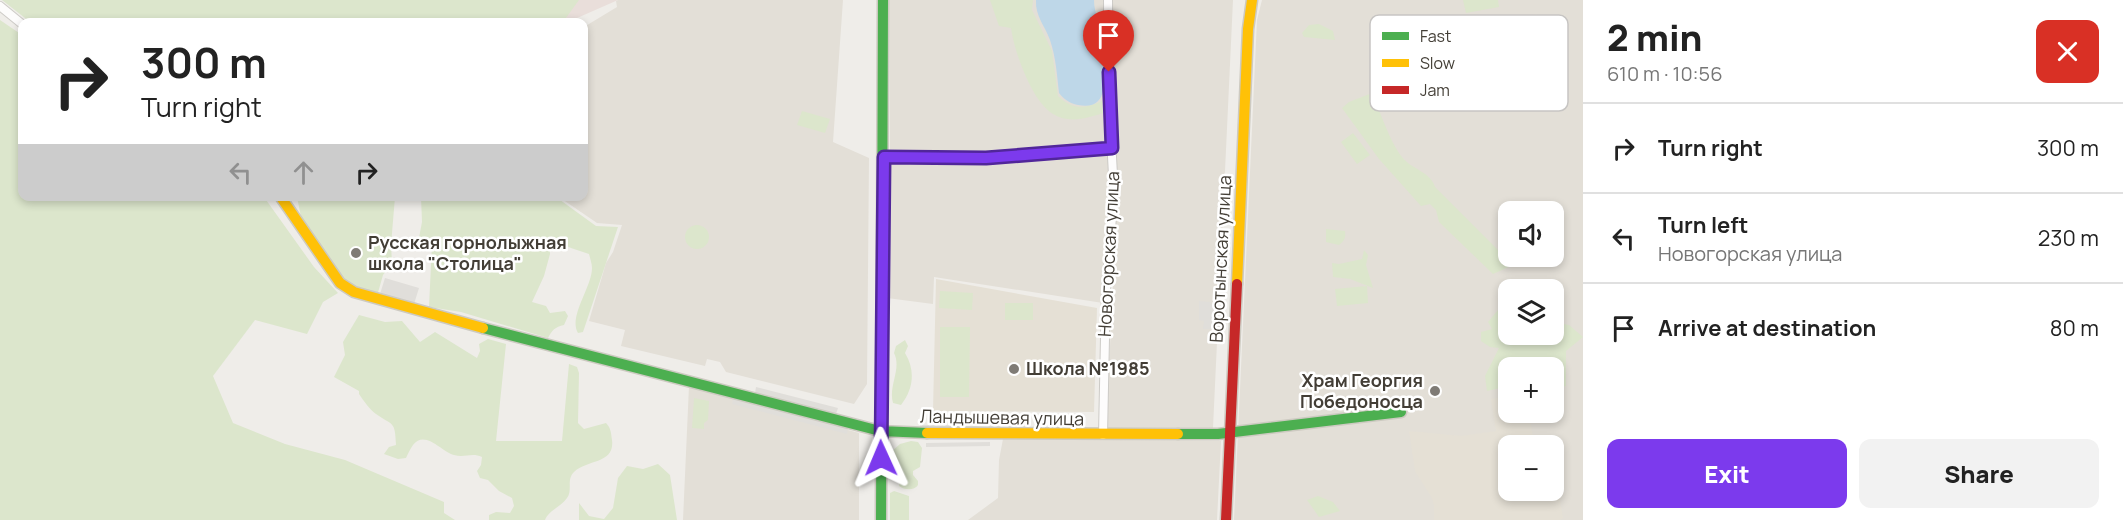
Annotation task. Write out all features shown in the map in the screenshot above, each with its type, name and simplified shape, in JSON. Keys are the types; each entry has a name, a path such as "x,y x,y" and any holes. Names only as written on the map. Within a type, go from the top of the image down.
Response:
{"street":[{"path":"881,520 883,0"},
{"name":"Новогорская улица","path":"1103,435 1106,289 1114,193 1109,102 1108,0"},
{"name":"Воротынская улица","path":"1226,520 1248,29 1252,0"},
{"path":"0,6 18,21"},
{"path":"884,157 986,158 1112,148"},
{"name":"Ландышевая улица","path":"283,201 331,272 347,289 574,353 880,431 1103,435 1218,434 1401,412"}],"shaded area":[{"path":"547,0 618,0 577,18 548,18"},
{"path":"843,0 833,142 869,158 867,384 854,404 726,372 720,362 707,359 705,366 621,346 625,330 589,321 606,263 613,252 622,225 597,223 565,201 588,201 588,25 617,7 616,1"},
{"path":"889,0 1106,0 1108,144 984,155 892,153 890,151"},
{"path":"1111,0 1233,0 1213,428 1106,427 1117,205 1112,97"},
{"path":"1262,0 1583,0 1583,520 1234,520 1257,20"},
{"path":"1109,153 1110,174 1103,303 934,277 933,304 887,298 889,161 984,161"},
{"path":"385,278 419,288 414,304 380,294"},
{"name":"Школа №1985","path":"936,279 1097,308 1094,412 933,411"},
{"path":"1199,301 1210,302 1214,307 1223,309 1222,329 1203,329 1204,321 1199,320"},
{"path":"689,386 859,433 859,520 683,520"},
{"path":"756,387 838,408 836,414 755,393"},
{"path":"1498,398 1498,423 1531,423 1533,435 1498,435 1498,501 1560,501 1563,518 1560,520 1434,520 1432,498 1415,471 1409,431 1461,436 1496,431 1491,399"},
{"path":"733,399 848,428 847,434 732,404"},
{"path":"920,425 1025,426 1025,430 920,429"},
{"path":"1003,439 1221,441 1217,520 968,520 998,498 999,460"},
{"path":"990,442 990,446 926,447 926,443"}],"green space":[{"path":"2,0 579,0 566,18 25,18"},
{"path":"990,0 1033,0 1032,10 1052,51 1058,96 1063,101 1079,107 1090,106 1102,101 1103,113 1085,118 1065,119 1045,108 1025,75 1011,28 999,26"},
{"path":"1463,0 1498,0 1499,7 1466,13"},
{"path":"0,20 18,32 18,201 267,201 314,267 338,293 323,302 307,334 255,320 213,376 233,423 285,444 345,460 444,502 444,513 455,520 0,520"},
{"path":"1319,24 1333,31 1335,40 1304,37 1302,33 1309,25"},
{"path":"1370,94 1370,111 1379,111 1389,135 1402,157 1425,174 1498,250 1498,267 1509,267 1493,274 1439,222 1436,210 1430,204 1421,206 1379,159 1342,108 1349,102"},
{"path":"802,111 830,119 825,133 797,125"},
{"path":"1353,133 1370,155 1357,164 1341,142"},
{"name":"Русская горнолыжная школа \"Столица\"","path":"298,201 395,201 392,263 383,275 377,296 370,295 341,280 303,227"},
{"path":"421,201 562,201 596,226 618,227 583,332 578,333 576,319 578,310 591,276 592,266 589,254 549,237 550,254 544,276 532,302 546,306 550,313 565,311 568,316 564,325 554,329 548,338 461,312 429,307 432,244 431,242 418,243 422,222"},
{"path":"697,225 702,226 708,232 708,242 702,248 697,249 692,248 686,242 685,237 686,232 692,226"},
{"path":"1326,229 1345,231 1343,241 1339,245 1326,242"},
{"path":"1364,250 1368,255 1366,265 1373,288 1350,279 1333,277 1332,263 1339,264 1362,259"},
{"path":"1367,286 1368,303 1337,306 1335,289"},
{"path":"940,291 973,293 972,310 939,308"},
{"path":"1005,303 1033,303 1033,320 1005,320"},
{"path":"1498,310 1498,345 1564,345 1564,324 1569,325 1583,337 1566,351 1566,386 1564,386 1564,357 1498,357 1498,388 1487,391 1485,376 1499,348 1490,347 1481,341 1481,332 1492,329 1488,322"},
{"path":"359,315 385,322 402,321 420,342 435,332 477,358 480,351 479,344 488,339 506,344 496,441 562,441 569,364 577,367 579,373 578,423 584,429 606,423 610,429 612,448 605,457 574,472 570,478 570,492 567,498 545,520 489,520 489,515 496,512 510,513 514,506 512,498 499,491 488,480 480,478 477,471 482,457 454,455 423,439 413,445 406,458 398,459 384,454 389,447 396,445 394,427 371,410 359,391 334,377 345,355 343,342"},
{"path":"940,327 970,327 969,397 940,397"},
{"path":"905,340 908,346 905,353 911,367 912,380 901,405 893,403 892,397 897,365 894,353 896,346"},
{"path":"694,398 709,401 708,420 704,423 704,429 692,428"},
{"path":"918,442 922,448 920,467 913,471 918,485 909,489 899,486 902,470 894,470 891,463 891,452 900,444"},
{"path":"658,464 670,475 677,520 579,520 579,503 589,516 604,519 613,508 618,478 627,466 643,469"},
{"path":"894,491 909,496 909,520 890,520 890,493"},
{"path":"1318,496 1333,502 1340,511 1319,517 1307,500"}],"water":[{"path":"1036,0 1094,0 1104,39 1105,79 1102,94 1094,104 1087,106 1075,104 1059,93 1052,47 1039,16"}],"traffic: fast":[{"path":"881,520 883,0"},
{"path":"483,328 880,431 927,433"},
{"path":"1178,434 1218,434 1401,412"}],"traffic: slow":[{"path":"1237,284 1248,29 1252,0"},
{"path":"283,201 340,283 354,292 483,328"},
{"path":"927,433 1178,434"}],"traffic: jam":[{"path":"1226,520 1237,284"}],"place":[{"name":"Русская горнолыжная школа \"Столица\"","path":"356,253"},
{"name":"Школа №1985","path":"1014,369"},
{"name":"Храм Георгия Победоносца","path":"1435,391"}],"route":[{"path":"881,458 884,157 986,158 1112,148 1109,72"}]}
